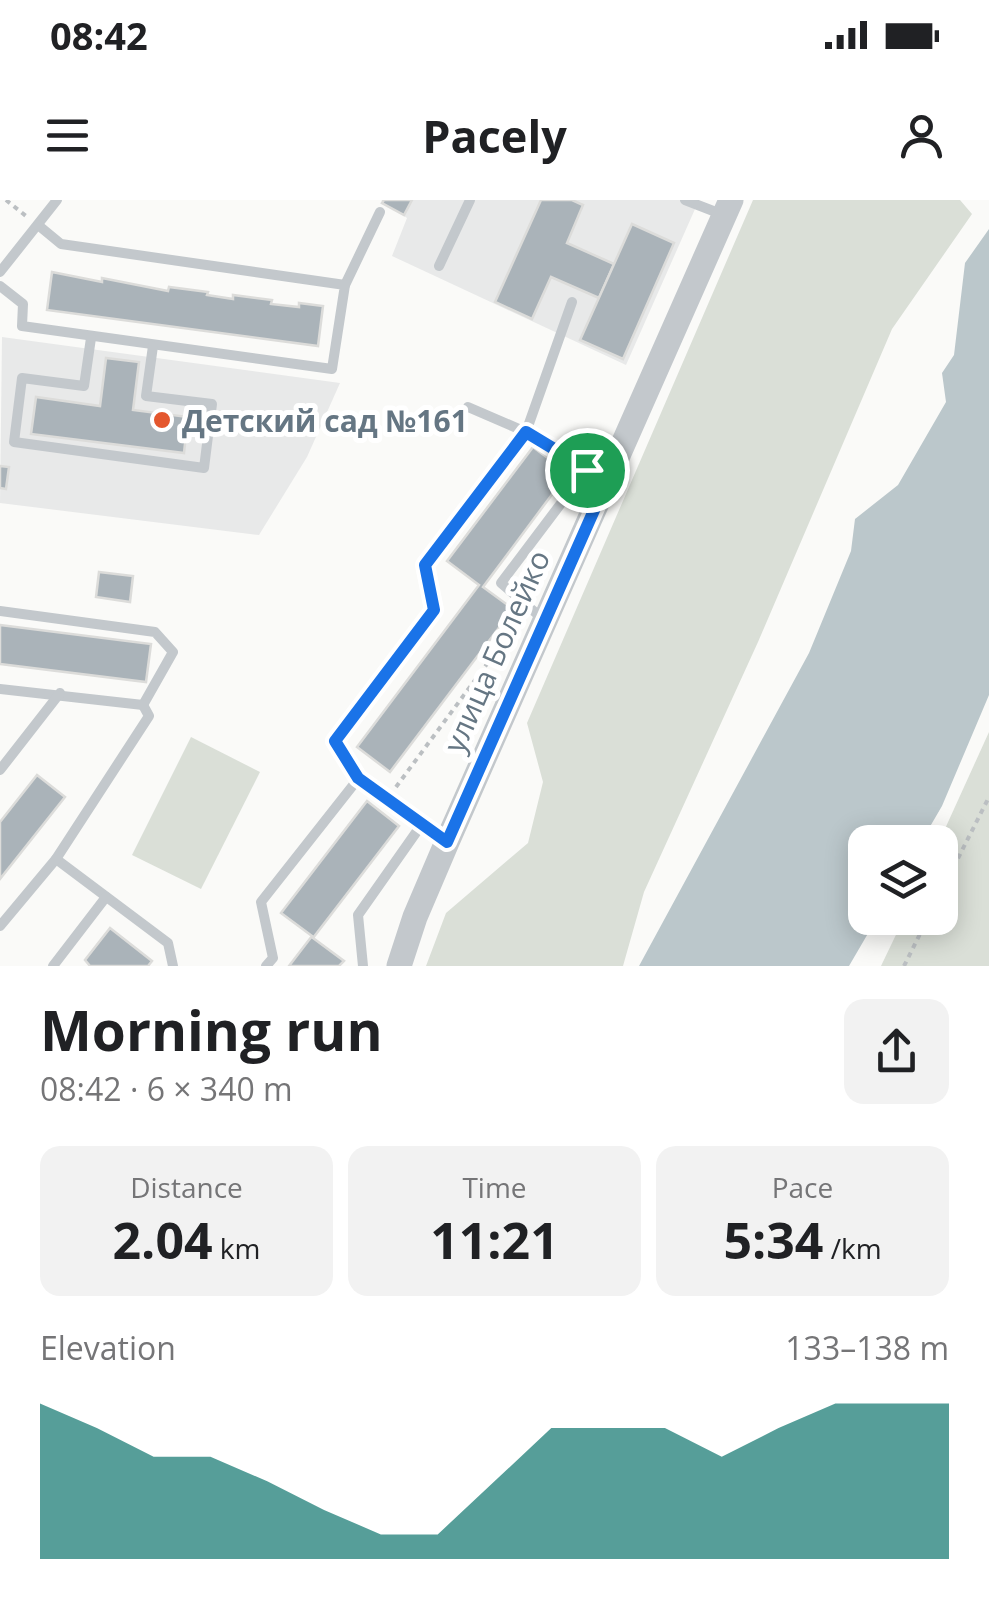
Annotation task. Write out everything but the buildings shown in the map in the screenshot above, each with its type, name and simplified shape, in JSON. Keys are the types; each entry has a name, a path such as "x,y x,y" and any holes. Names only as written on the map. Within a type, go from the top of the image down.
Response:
{"street":[{"name":"улица Болейко","path":"399,966 537,614 597,475 728,208"}],"lane":[{"path":"0,272 58,200"},
{"path":"439,266 470,200"},
{"path":"685,200 728,208"},
{"path":"0,286 24,304 22,326 332,369 345,285 380,212"},
{"path":"38,225 61,244 345,285"},
{"path":"447,842 358,778 335,741 434,610 425,565 526,432 572,302"},
{"path":"90,338 84,386 22,378 14,442 204,468 212,404 146,396 153,346"},
{"path":"468,407 526,432 597,475 501,583 537,614"},
{"path":"0,612 155,632 173,652 144,704"},
{"path":"0,689 144,704"},
{"path":"0,770 60,693"},
{"path":"0,926 56,859 149,716 144,704"},
{"path":"266,966 273,958 261,902 358,778"},
{"path":"363,966 358,915 422,824"},
{"path":"56,859 168,943 174,966"},
{"path":"53,966 106,897"}],"path":[{"path":"6,200 38,225"},
{"path":"387,799 537,614"},
{"path":"958,858 989,797"},
{"path":"904,966 920,935"}],"shaded area":[{"path":"381,200 699,200 626,365 392,256 407,218"},
{"path":"753,200 960,200 972,214 892,329 758,642 644,892 623,966 426,966 446,913 528,843 543,782 527,723"},
{"path":"989,229 989,695 942,806 931,825 848,825 848,935 867,935 849,966 639,966 809,653 851,551 855,519 898,485 946,402 942,373 954,355 965,263"},
{"name":"Детский сад №161","path":"2,337 340,383 307,457 259,535 0,503"},
{"path":"989,732 989,966 881,966 896,935 958,935 958,825 947,825"},
{"path":"191,737 260,772 201,889 132,855"}],"place":[{"name":"Детский сад №161","path":"162,420"}],"route":[{"path":"526,432 587,470 607,481 447,842 358,778 335,741 434,610 425,565 526,432"}]}
